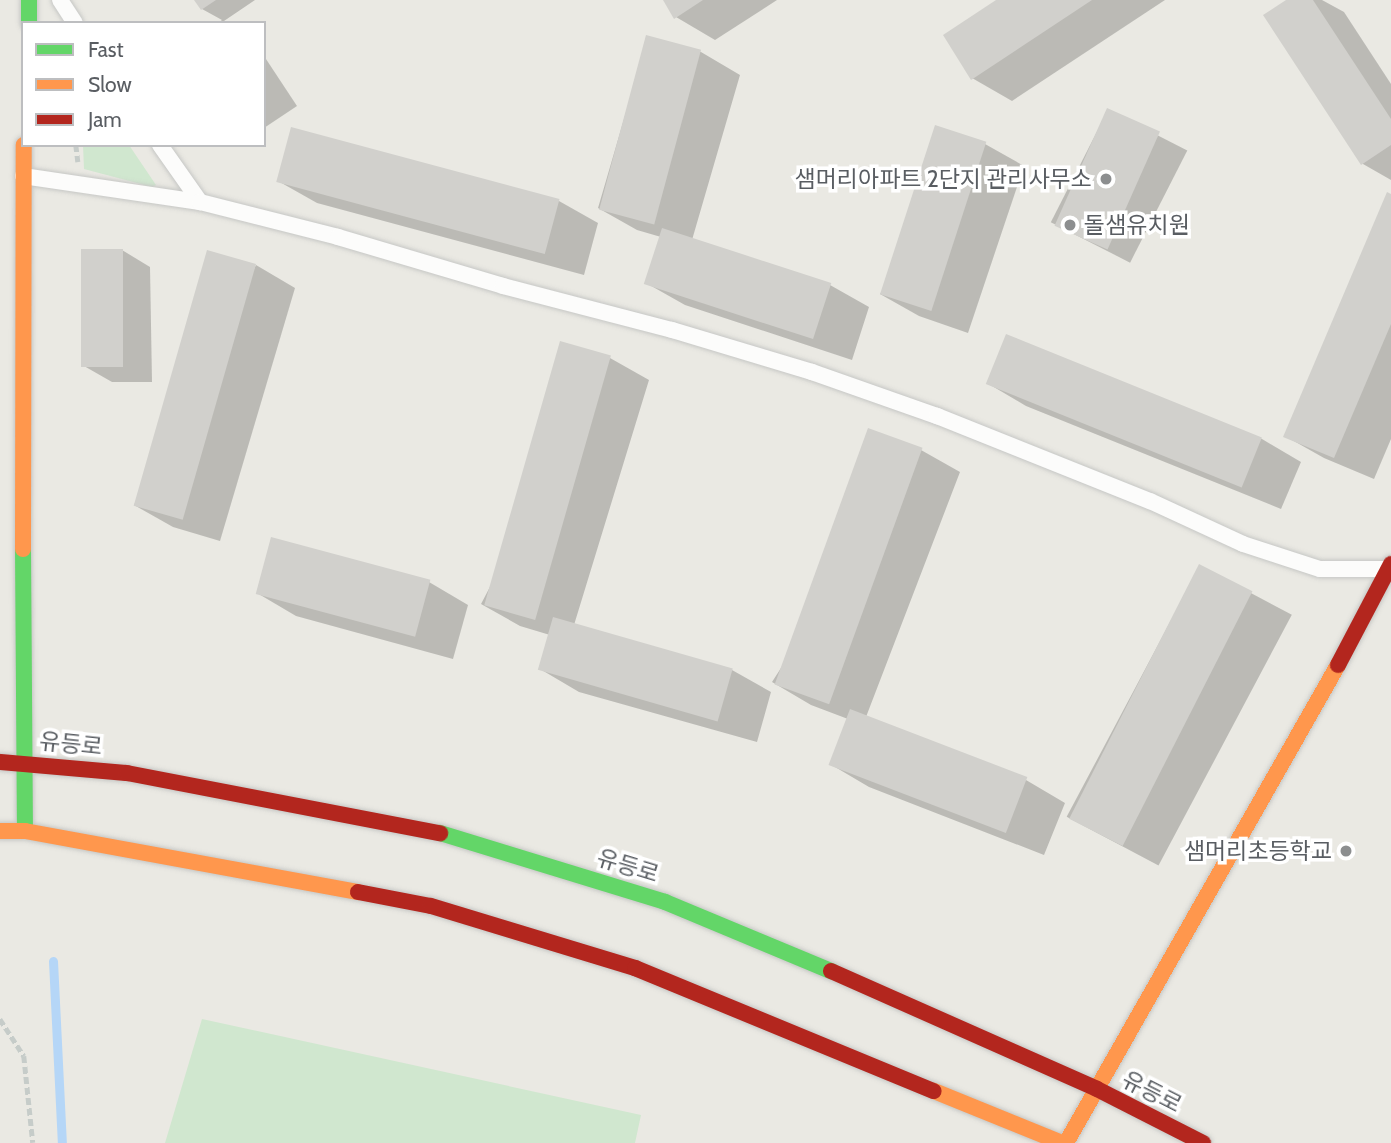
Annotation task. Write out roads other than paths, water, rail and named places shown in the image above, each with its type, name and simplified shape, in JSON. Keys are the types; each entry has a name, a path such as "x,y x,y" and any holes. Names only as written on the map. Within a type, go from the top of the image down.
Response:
{"main road":[{"path":"29,0 29,21"},
{"path":"21,161 22,762 25,831"},
{"path":"0,831 25,831 431,906 635,968 1064,1143 1355,635 1390,566"},
{"name":"유등로","path":"0,762 127,774 443,834 665,902 846,977 1097,1089 1203,1143"}],"lane":[{"path":"60,0 74,21"},
{"path":"161,147 200,202"},
{"path":"21,161 338,237 812,372 937,416 1150,501 1243,544 1320,569 1390,566"}],"waterway":[{"path":"53,961 62,1143"}],"place":[{"name":"샘머리아파트 2단지 관리사무소","path":"1106,179"},
{"name":"돌샘유치원","path":"1070,225"},
{"name":"샘머리초등학교","path":"1346,851"}]}
